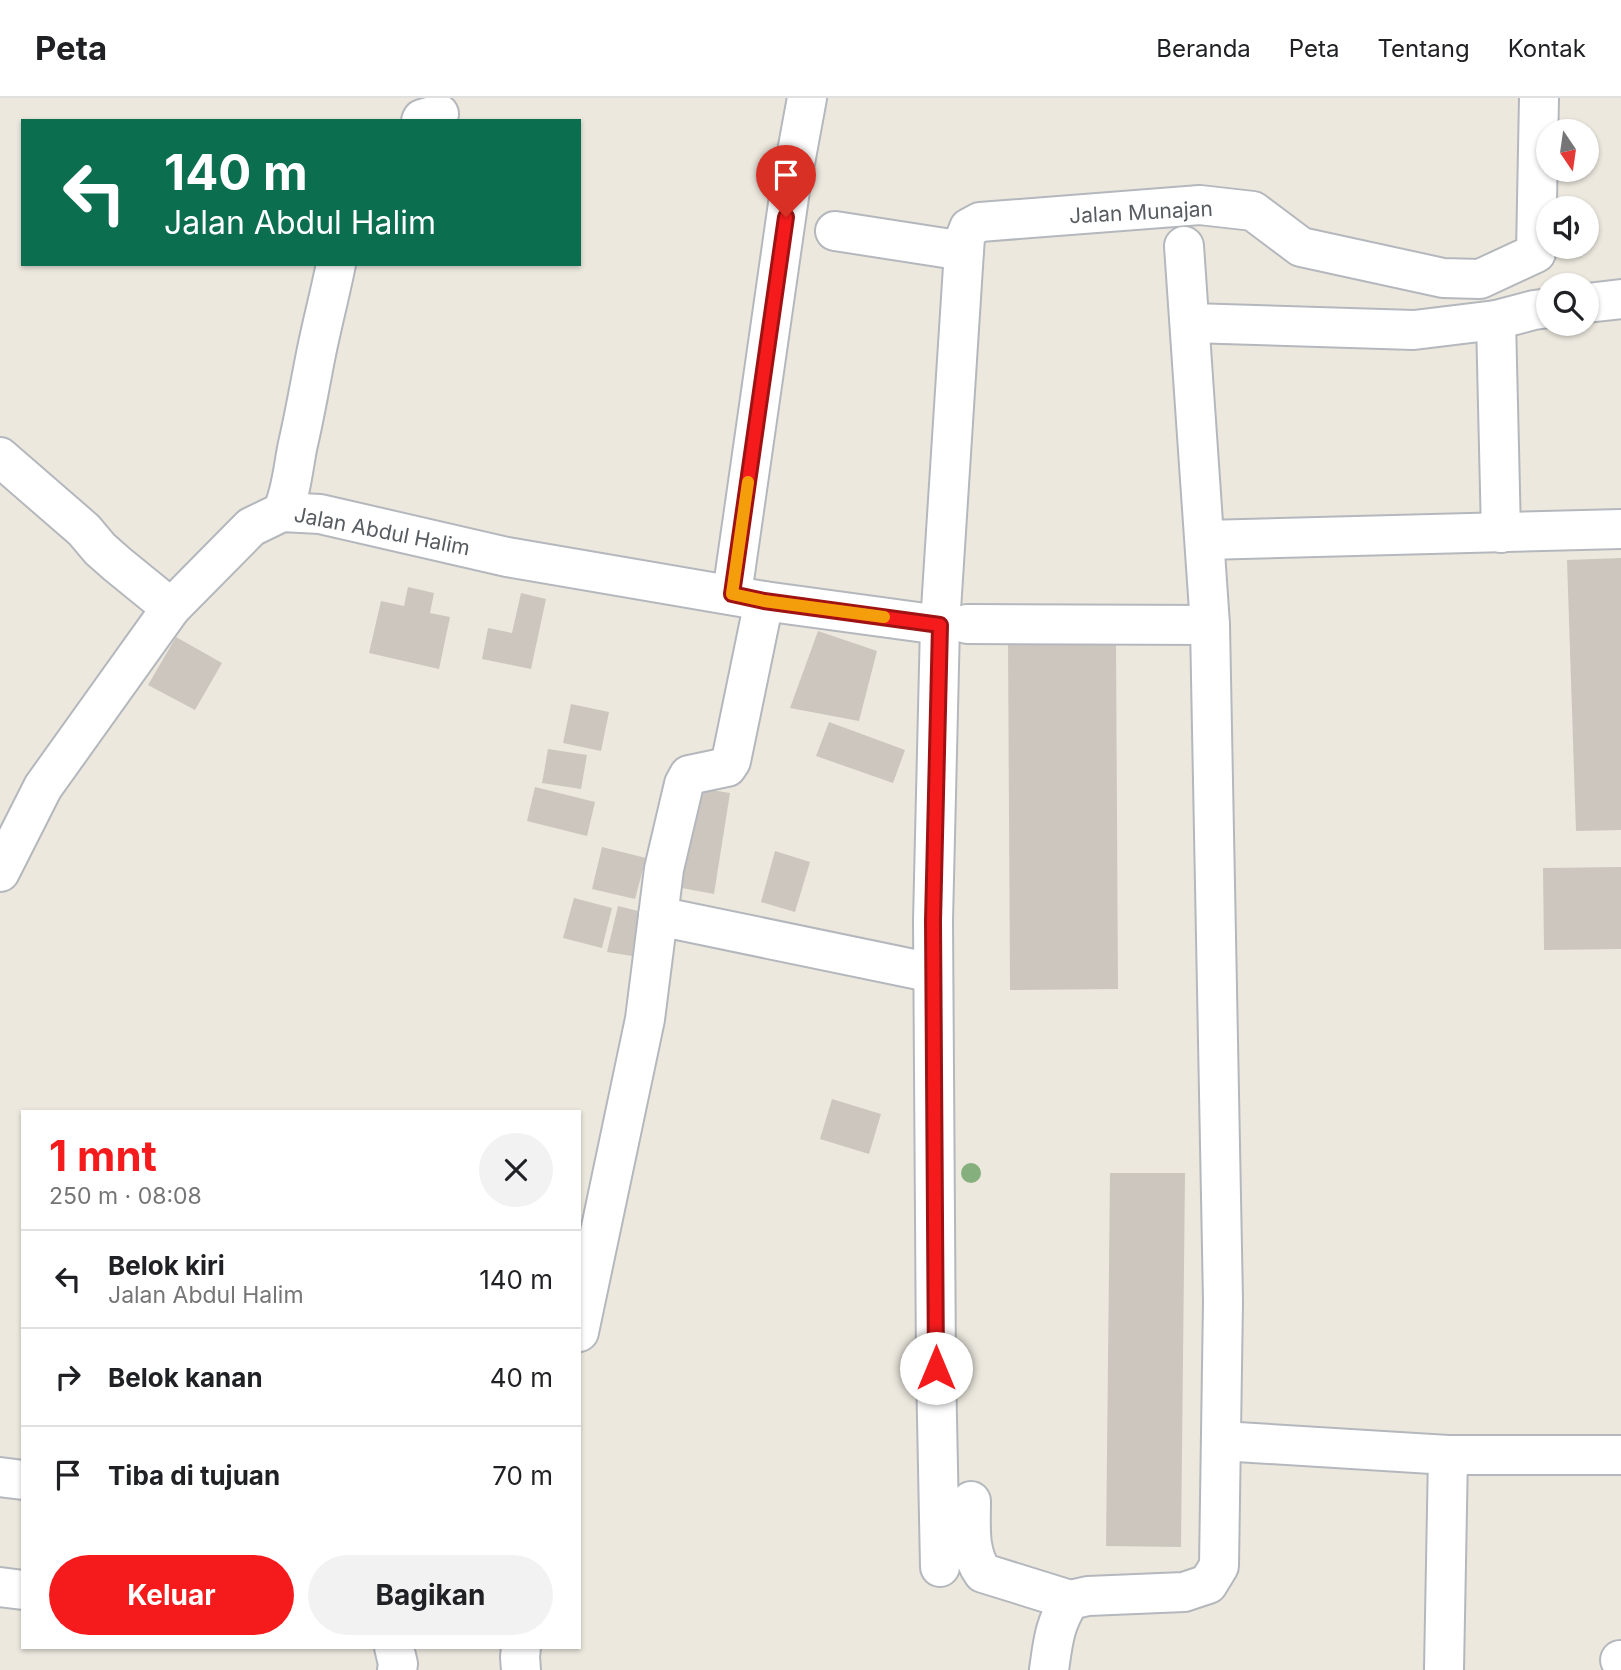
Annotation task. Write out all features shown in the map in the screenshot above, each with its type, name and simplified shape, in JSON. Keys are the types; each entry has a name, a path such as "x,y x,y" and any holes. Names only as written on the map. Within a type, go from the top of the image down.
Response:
{"street":[{"path":"581,1323 645,1019 664,869 684,783 689,775 727,768 730,761 790,191 807,98"},
{"name":"Jalan Munajan","path":"940,1567 933,921 954,624 964,251 969,228 980,222 1200,205 1253,211 1301,247 1443,278 1480,279 1536,253 1539,98"},
{"path":"835,231 964,251"},
{"path":"971,1501 972,1549 975,1562 982,1573 1070,1600 1088,1596 1184,1592 1208,1584 1219,1566 1223,1301 1210,625 1184,246"},
{"path":"282,512 288,499 336,266"},
{"path":"1599,302 1621,299"},
{"path":"1190,323 1414,330 1496,320 1536,310"},
{"path":"1496,320 1501,533"},
{"path":"0,457 84,530 100,550 171,608"},
{"name":"Jalan Abdul Halim","path":"0,872 12,820 43,787 171,608 251,527 282,512 320,514 507,557 748,597 954,624 1210,625"},
{"path":"1205,540 1621,529"},
{"path":"658,916 933,972"},
{"path":"1221,1441 1448,1455 1621,1455"},
{"path":"1444,1670 1448,1455"},
{"path":"0,1477 21,1480"},
{"path":"0,1587 21,1590"},
{"path":"1049,1670 1054,1633 1070,1600"},
{"path":"394,1649 397,1670"},
{"path":"521,1649 521,1670"}],"building":[{"path":"1621,558 1621,830 1576,831 1567,560"},
{"path":"408,587 434,593 430,613 450,617 439,669 369,653 381,601 404,606"},
{"path":"521,593 546,599 531,669 482,659 488,628 512,633"},
{"path":"818,631 877,651 859,721 790,708"},
{"path":"176,637 222,663 195,710 148,685"},
{"path":"1116,642 1118,989 1010,990 1008,643"},
{"path":"571,704 609,712 601,751 563,743"},
{"path":"829,722 905,750 893,783 816,756"},
{"path":"548,749 587,755 581,789 542,783"},
{"path":"687,786 730,793 714,894 671,886"},
{"path":"535,787 595,802 587,836 527,821"},
{"path":"602,847 646,858 635,899 592,889"},
{"path":"775,851 810,862 795,912 761,902"},
{"path":"1621,867 1621,949 1544,950 1543,868"},
{"path":"574,898 612,908 602,948 563,938"},
{"path":"618,906 642,912 632,956 607,952"},
{"path":"832,1099 881,1114 869,1154 820,1139"},
{"path":"1110,1173 1185,1173 1181,1547 1106,1546"}],"slow traffic":[{"path":"748,482 732,594 764,601 884,617"}],"route":[{"path":"786,217 732,594 764,601 940,625 933,921 936,1368"}]}
